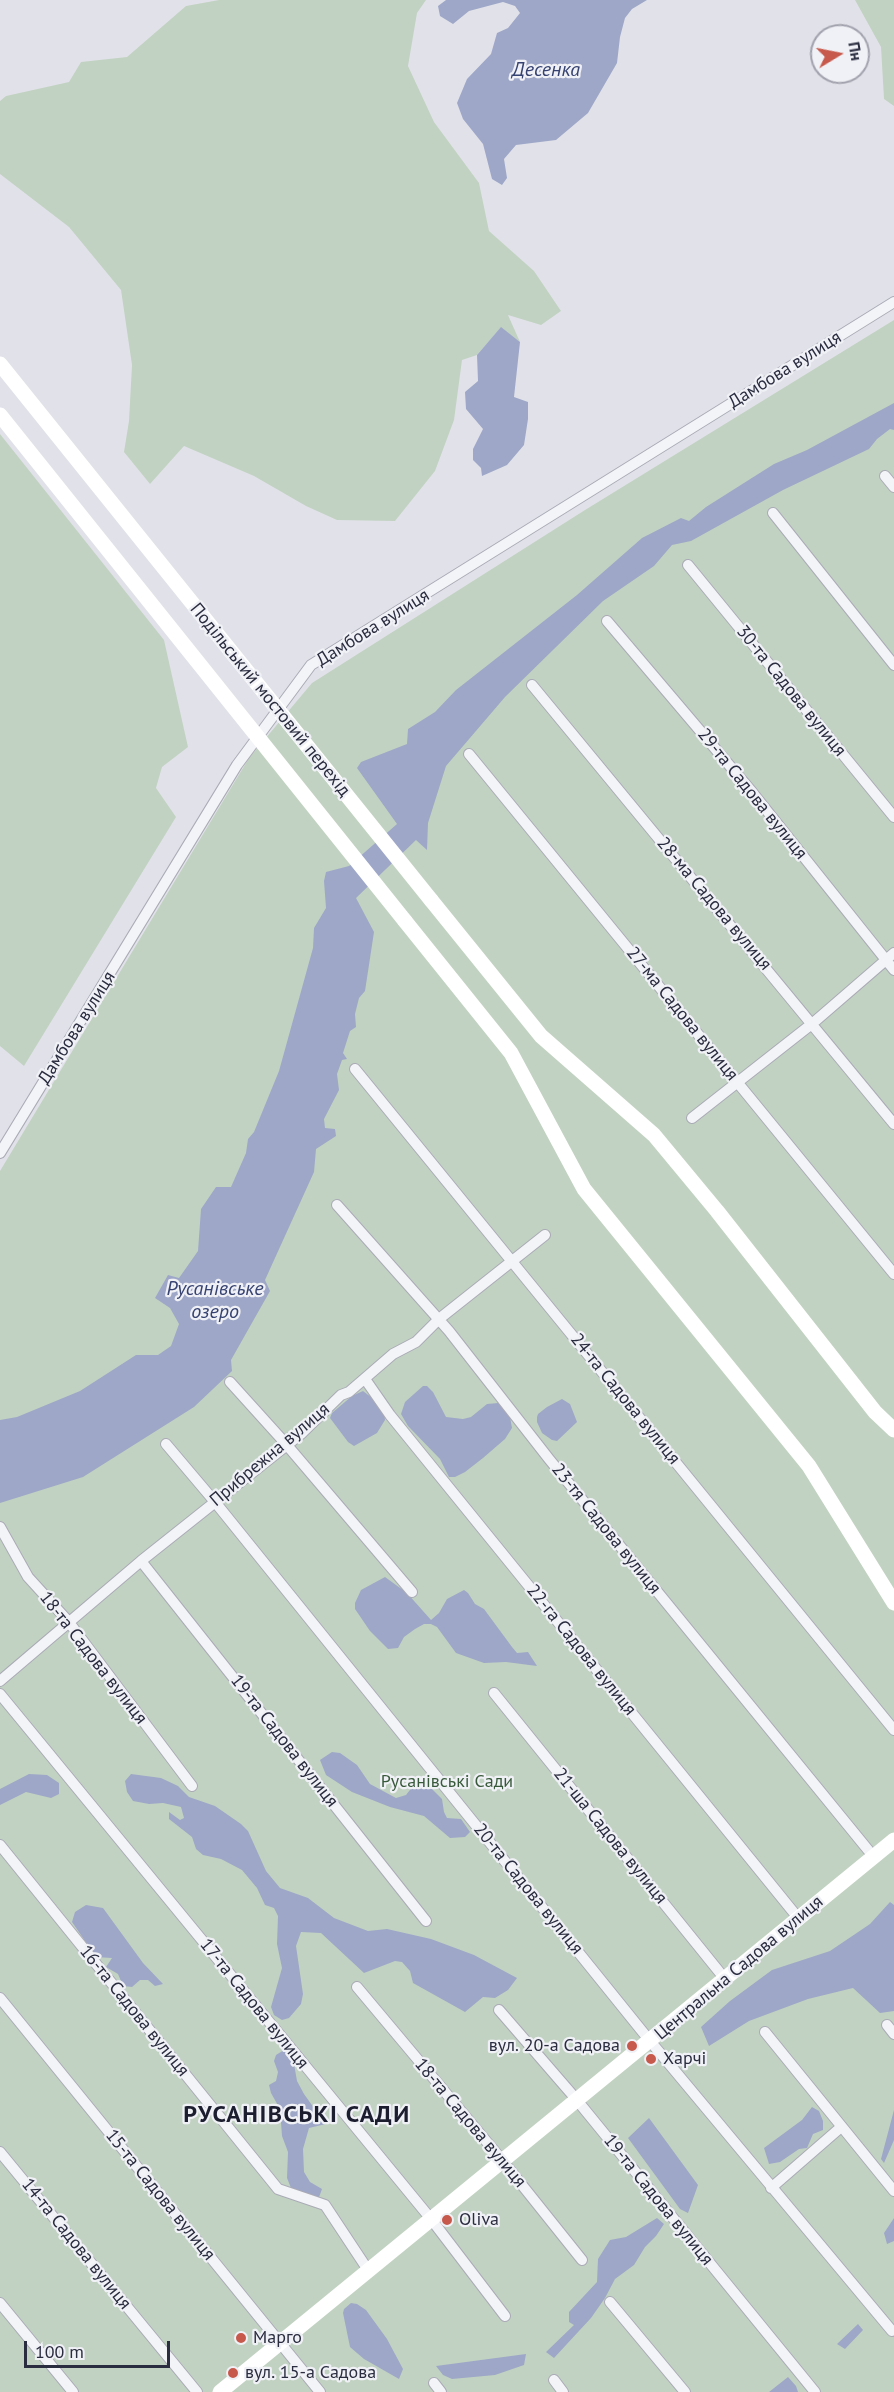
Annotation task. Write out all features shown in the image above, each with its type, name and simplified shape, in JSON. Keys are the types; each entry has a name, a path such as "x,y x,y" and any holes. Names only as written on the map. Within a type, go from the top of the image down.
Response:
{"main road":[{"name":"Подільський мостовий перехід","path":"0,364 541,1036 654,1135 717,1210 875,1412 894,1430"},
{"name":"Подільський мостовий перехід","path":"0,415 511,1053 584,1188 809,1466 894,1603"},
{"name":"Центральна Садова вулиця","path":"220,2392 894,1840"}],"street":[{"name":"Дамбова вулиця","path":"0,1153 237,765 311,665 894,302"},
{"path":"885,476 894,488"},
{"path":"773,513 894,665"},
{"name":"30-та Садова вулиця","path":"688,565 894,817"},
{"name":"29-та Садова вулиця","path":"607,621 890,956 894,970"},
{"name":"28-ма Садова вулиця","path":"532,685 894,1124"},
{"name":"27-ма Садова вулиця","path":"470,754 894,1274"},
{"path":"692,1118 813,1023 890,956"},
{"name":"24-та Садова вулиця","path":"355,1069 514,1261 894,1730"},
{"name":"23-тя Садова вулиця","path":"337,1205 439,1319 549,1459 873,1856"},
{"name":"Прибрежна вулиця","path":"0,1681 68,1621 320,1417 341,1395 349,1392 393,1354 416,1342 439,1319 545,1235"},
{"name":"22-га Садова вулиця","path":"365,1379 398,1424 799,1919"},
{"path":"230,1382 412,1592"},
{"name":"20-та Садова вулиця","path":"166,1444 650,2041 892,2331"},
{"name":"18-та Садова вулиця","path":"0,1527 28,1577 68,1621 192,1786"},
{"name":"19-та Садова вулиця","path":"141,1561 426,1921"},
{"name":"21-ша Садова вулиця","path":"494,1693 725,1979"},
{"name":"17-та Садова вулиця","path":"0,1694 431,2219 505,2316"},
{"name":"16-та Садова вулиця","path":"0,1845 278,2189 325,2205 368,2270"},
{"name":"18-та Садова вулиця","path":"357,1987 502,2160 582,2260"},
{"name":"15-та Садова вулиця","path":"0,1998 320,2392"},
{"name":"19-та Садова вулиця","path":"499,2010 576,2099 815,2392"},
{"path":"765,2032 840,2128 894,2191"},
{"path":"771,2188 840,2128"},
{"name":"14-та Садова вулиця","path":"0,2152 198,2392"},
{"path":"610,2302 685,2392"},
{"path":"0,2303 74,2392"},
{"path":"555,2380 563,2392"}],"green space":[{"path":"219,0 426,0 417,13 408,66 434,122 479,183 489,231 534,271 561,311 541,325 508,315 520,342 501,328 477,355 462,360 454,420 435,471 395,521 337,520 306,506 254,476 184,446 150,484 124,452 129,421 132,365 121,290 69,227 0,174 0,101 6,96 69,82 81,62 127,57 186,6"},
{"path":"855,0 894,0 894,106 884,99 881,47"},
{"name":"Русанівські Сади","path":"894,320 894,2392 0,2392 0,1171 249,758 312,683 585,510"},
{"path":"0,434 164,640 188,747 162,767 156,788 176,817 24,1066 0,1046"}],"water":[{"name":"Десенка","path":"446,0 647,0 632,9 625,18 617,63 588,113 556,140 516,145 504,159 507,178 502,185 492,179 483,144 463,119 457,103 467,79 491,54 497,33 508,28 520,13 515,6 503,2 469,11 453,24 440,16 438,6"},
{"path":"501,327 520,342 514,397 528,402 528,419 524,445 507,465 482,476 481,468 473,460 473,449 483,429 466,409 465,392 478,381 477,355"},
{"name":"Русанівське озеро","path":"894,403 894,430 890,429 869,449 783,490 691,541 672,545 654,566 603,601 505,697 446,766 428,823 427,850 416,840 356,898 374,932 365,991 359,998 355,1014 356,1027 350,1031 343,1053 347,1059 342,1060 337,1074 339,1090 324,1119 325,1128 335,1129 336,1136 316,1149 314,1172 265,1280 270,1291 231,1360 232,1371 194,1407 83,1477 0,1503 0,1420 17,1417 80,1391 136,1355 158,1355 171,1346 179,1324 170,1308 155,1298 168,1275 179,1278 198,1251 201,1209 216,1187 231,1187 246,1153 248,1139 254,1132 279,1071 313,948 314,928 326,908 324,881 326,872 349,866 397,824 357,768 361,762 407,744 408,729 435,712 456,690 577,595 642,538 681,518 689,521 706,507 774,464 807,450"},
{"path":"423,1386 427,1386 433,1392 446,1417 463,1419 471,1417 487,1404 498,1403 510,1417 512,1428 505,1439 465,1472 449,1477 440,1459 408,1426 401,1414 405,1402"},
{"path":"363,1391 376,1401 384,1413 385,1420 377,1433 354,1446 348,1442 330,1418 332,1413 352,1396"},
{"path":"562,1399 570,1404 577,1422 557,1441 542,1433 537,1417 547,1407"},
{"path":"385,1577 407,1593 431,1620 439,1613 447,1599 464,1590 475,1604 484,1609 517,1653 528,1652 537,1666 506,1662 484,1663 456,1653 437,1627 431,1624 424,1624 404,1637 398,1648 388,1649 370,1631 355,1609 355,1603 361,1590"},
{"path":"332,1752 340,1753 357,1765 370,1784 396,1798 406,1795 413,1786 423,1780 442,1799 447,1818 461,1819 470,1832 465,1837 450,1838 424,1816 390,1807 352,1792 326,1775 320,1760"},
{"path":"29,1774 47,1775 59,1783 59,1794 51,1798 26,1792 0,1805 0,1789"},
{"path":"131,1774 161,1778 178,1786 189,1797 215,1806 241,1824 248,1831 266,1871 280,1888 308,1898 334,1918 368,1931 387,1929 431,1939 474,1955 517,1978 508,1990 495,1998 483,1997 465,2012 413,1983 410,1971 402,1962 395,1961 364,1973 321,1933 301,1932 296,1946 303,1994 301,2004 289,2018 282,2020 274,2015 271,2007 282,1968 277,1944 278,1916 274,1908 265,1905 257,1888 242,1870 221,1859 203,1855 196,1849 192,1837 169,1819 169,1812 180,1820 184,1818 181,1807 133,1801 127,1792 125,1781"},
{"path":"890,1902 894,1905 894,2011 880,2013 853,1988 808,1999 749,2021 709,2046 701,2027 730,2001 772,1970 830,1951 870,1924"},
{"path":"86,1905 103,1908 143,1963 163,1984 155,1986 148,1980 140,1980 132,1987 123,1986 118,1974 106,1967 112,1958 96,1957 72,1922 75,1912"},
{"path":"284,2050 294,2064 297,2081 304,2094 314,2108 330,2123 309,2128 303,2149 304,2172 310,2182 322,2189 318,2200 291,2188 287,2178 288,2152 282,2136 280,2109 269,2085 276,2081 278,2072 274,2061 276,2055"},
{"path":"812,2107 819,2111 823,2121 823,2130 813,2134 807,2148 799,2149 780,2162 769,2164 764,2148 802,2120"},
{"path":"894,2110 894,2140 884,2163 881,2159"},
{"path":"649,2118 698,2185 688,2213 680,2209 628,2138"},
{"path":"657,2218 664,2224 634,2265 615,2279 591,2318 554,2358 546,2352 574,2325 569,2322 569,2312 597,2282 598,2259 610,2240 626,2237"},
{"path":"894,2218 894,2241 887,2244 884,2233"},
{"path":"351,2303 366,2310 387,2339 403,2369 399,2379 364,2359 350,2347 343,2313"},
{"path":"858,2324 863,2330 845,2349 837,2344"},
{"path":"526,2354 524,2365 495,2375 452,2379 443,2375 436,2366"},
{"path":"788,2377 798,2392 769,2392"}],"place":[{"name":"вул. 20-а Садова","path":"632,2046"},
{"name":"Харчі","path":"651,2059"},
{"name":"Oliva","path":"447,2220"},
{"name":"Марго","path":"241,2338"},
{"name":"вул. 15-а Садова","path":"233,2373"}],"district":[{"name":"РУСАНІВСЬКІ САДИ","path":"297,2115"}]}
